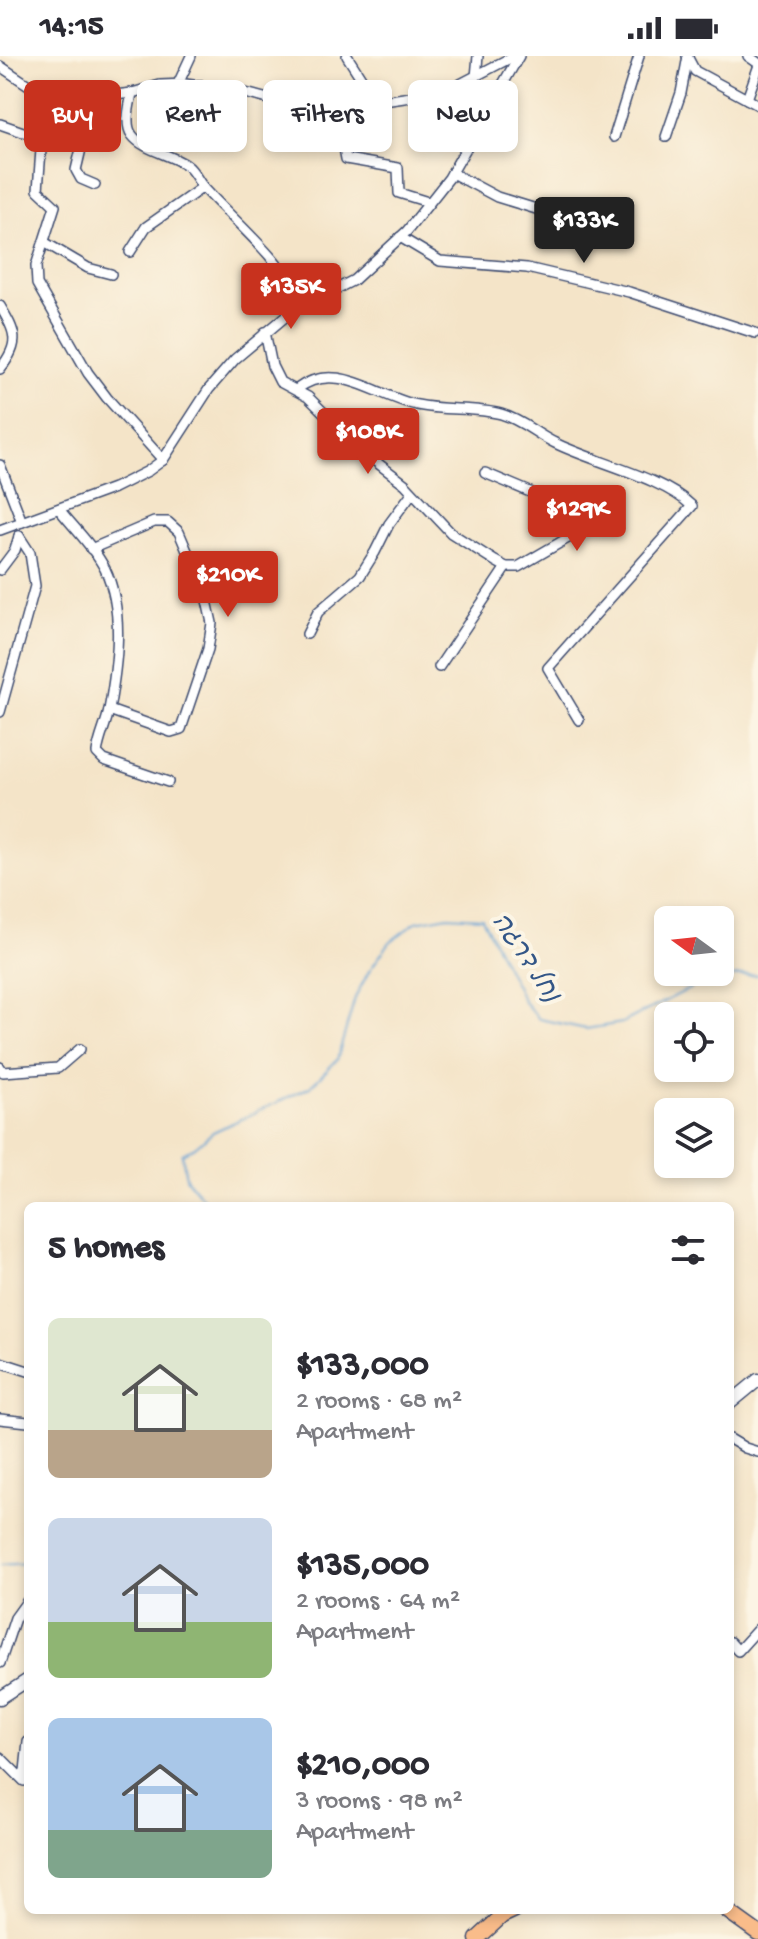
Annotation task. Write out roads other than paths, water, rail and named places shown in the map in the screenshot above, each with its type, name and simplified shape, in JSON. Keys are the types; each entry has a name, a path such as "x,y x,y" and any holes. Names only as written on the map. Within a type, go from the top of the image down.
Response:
{"main road":[{"path":"477,1939 506,1914"},
{"path":"732,1914 758,1933"}],"street":[{"path":"180,80 191,56"},
{"path":"347,56 362,80"},
{"path":"476,77 478,56"},
{"path":"392,100 445,92 516,56"},
{"path":"0,530 131,481 163,460 220,374 279,320 354,280 400,237 452,173 516,56"},
{"path":"614,137 639,56"},
{"path":"687,56 695,71 758,105"},
{"path":"666,137 681,93 687,56"},
{"path":"747,99 758,66 748,56"},
{"path":"0,66 24,82"},
{"path":"121,94 137,92"},
{"path":"132,93 129,128 133,136 189,167 203,187 281,270 294,286 303,305"},
{"path":"0,124 24,132"},
{"path":"42,152 38,190 55,206 36,266 37,284 88,373 163,460"},
{"path":"80,152 76,170 81,179 95,185"},
{"path":"345,152 346,159 398,168 399,193 428,202"},
{"path":"452,173 497,197 546,212"},
{"path":"130,252 146,227 203,187"},
{"path":"400,237 440,261 527,268 629,292 755,333"},
{"path":"44,242 88,268 111,274"},
{"path":"0,306 10,323 15,343 13,352 0,369"},
{"path":"265,332 275,375 286,386 297,389 412,493 451,533 506,567 518,567 618,509"},
{"path":"297,389 315,379 339,378 414,405 503,415 518,420 556,444 606,462 676,494 692,506 548,668 579,720"},
{"path":"0,465 22,522"},
{"path":"485,473 549,500 572,502 592,525"},
{"path":"307,634 318,612 360,576 389,524 412,493"},
{"path":"59,509 105,569 115,601 117,636 109,710 98,747 100,758 168,782"},
{"path":"91,549 154,522 168,522 179,532 206,596 212,623 208,649 181,729 171,732 109,710"},
{"path":"0,570 15,550 19,536 30,553 35,586 0,712"},
{"path":"439,667 506,567"},
{"path":"0,1067 3,1072 58,1068 80,1049"},
{"path":"0,1362 24,1370"},
{"path":"734,1400 758,1380"},
{"path":"0,1419 24,1422"},
{"path":"734,1441 758,1452"},
{"path":"0,1663 15,1618 24,1606"},
{"path":"734,1646 738,1651 758,1629"},
{"path":"0,1698 24,1683"},
{"path":"0,1757 24,1781"}],"waterway":[{"name":"נחל דרגה","path":"206,1202 186,1178 182,1154 213,1132 310,1087 337,1060 355,998 369,971 390,942 416,922 448,916 482,918 524,1002 539,1019 586,1029 622,1023 693,987 737,976 758,975"},
{"name":"נחל דרגה","path":"0,1565 24,1563"}]}
